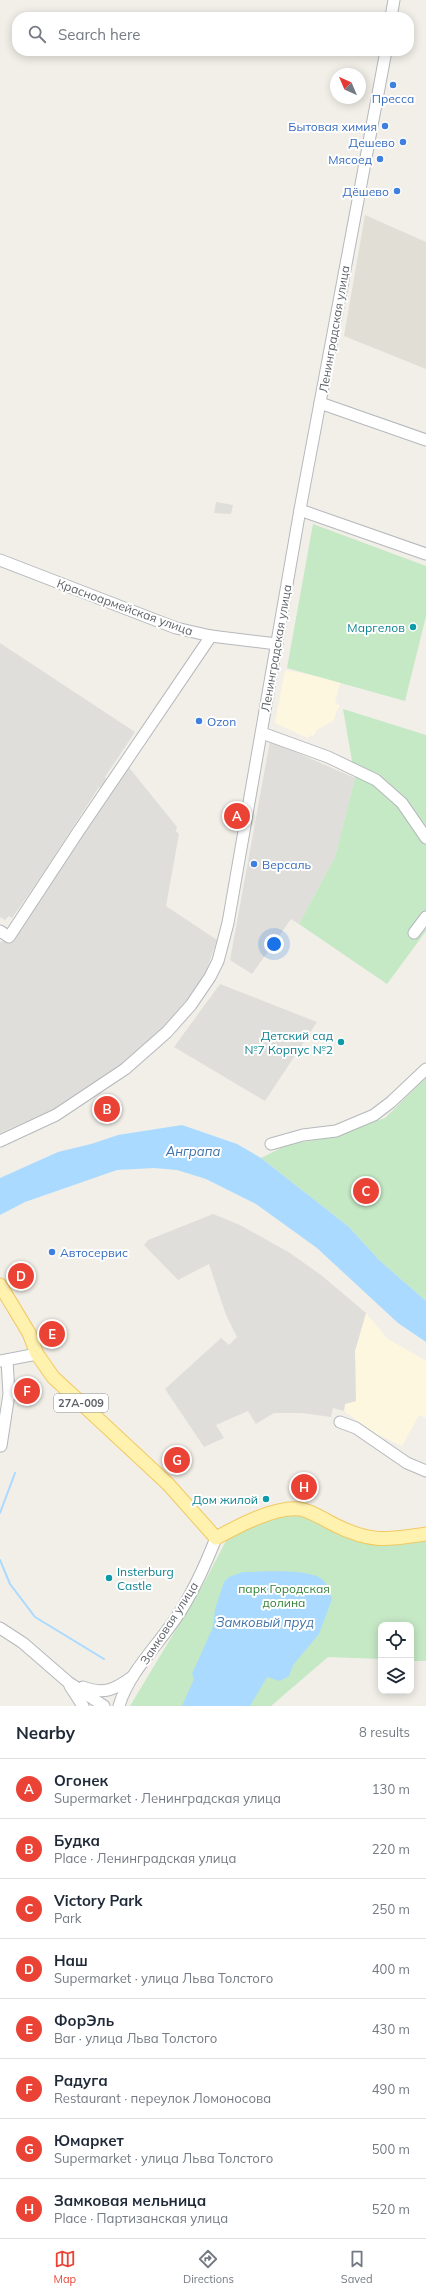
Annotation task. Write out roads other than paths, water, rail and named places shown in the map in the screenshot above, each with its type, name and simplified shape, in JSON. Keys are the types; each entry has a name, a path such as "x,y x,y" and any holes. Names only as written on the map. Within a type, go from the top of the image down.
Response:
{"main road":[{"name":"27А-009","path":"0,1285 29,1333 37,1354 53,1377 168,1484 216,1538"},
{"path":"216,1538 251,1520 276,1513 299,1509 364,1538 378,1540 426,1534"}],"street":[{"path":"393,12 394,0"},
{"name":"Ленинградская улица","path":"0,1141 56,1115 125,1069 167,1032 190,1005 210,977 218,961 228,923 300,510 385,56"},
{"path":"320,403 426,440"},
{"path":"300,510 426,554"},
{"name":"Красноармейская улица","path":"0,560 169,625 211,636 277,644"},
{"path":"5,934 78,832 211,636"},
{"path":"262,733 328,757 376,780 402,803 426,838"},
{"path":"414,933 426,917"},
{"path":"271,1144 303,1135 336,1131 368,1118 391,1102 426,1069"},
{"path":"1,1446 9,1394 3,1360 37,1354"},
{"path":"340,1422 356,1428 407,1464 426,1471"},
{"name":"Замковая улица","path":"119,1706 135,1675 176,1618 196,1586 216,1538"},
{"path":"0,1628 23,1643 68,1682 90,1706"},
{"path":"68,1682 96,1692 119,1686 135,1675"},
{"path":"68,1682 83,1706"},
{"path":"68,1682 104,1706"}],"water":[{"name":"Анграпа","path":"182,1125 237,1144 261,1158 349,1227 379,1260 426,1301 426,1342 398,1323 317,1248 256,1204 206,1179 177,1170 154,1168 117,1170 25,1202 0,1215 0,1178 58,1152 91,1144 118,1135"},
{"name":"Замковый пруд","path":"286,1571 310,1574 319,1577 325,1582 332,1599 319,1634 293,1665 289,1676 280,1681 267,1677 250,1706 182,1706 194,1679 192,1674 213,1627 215,1609 224,1582 229,1577 243,1572"}],"waterway":[{"path":"0,1513 15,1473"},
{"path":"0,1560 10,1584 35,1617 104,1659"}],"place":[{"name":"Пресса","path":"393,85"},
{"name":"Бытовая химия","path":"385,126"},
{"name":"Дешево","path":"403,142"},
{"name":"Мясоед","path":"380,159"},
{"name":"Дёшево","path":"397,191"},
{"name":"Маргелов","path":"413,627"},
{"name":"Ozon","path":"199,721"},
{"name":"Огонек","path":"237,816"},
{"name":"Версаль","path":"254,864"},
{"name":"Детский сад №7 Корпус №2","path":"341,1042"},
{"name":"Будка","path":"107,1109"},
{"name":"Victory Park","path":"366,1191"},
{"name":"Автосервис","path":"52,1252"},
{"name":"Наш","path":"21,1276"},
{"name":"ФорЭль","path":"52,1334"},
{"name":"Радуга","path":"27,1391"},
{"name":"Юмаркет","path":"177,1460"},
{"name":"Замковая мельница","path":"304,1487"},
{"name":"Дом жилой","path":"266,1499"},
{"name":"Insterburg Castle","path":"109,1578"}],"park label":[{"name":"парк Городская долина","path":"284,1595"}]}
